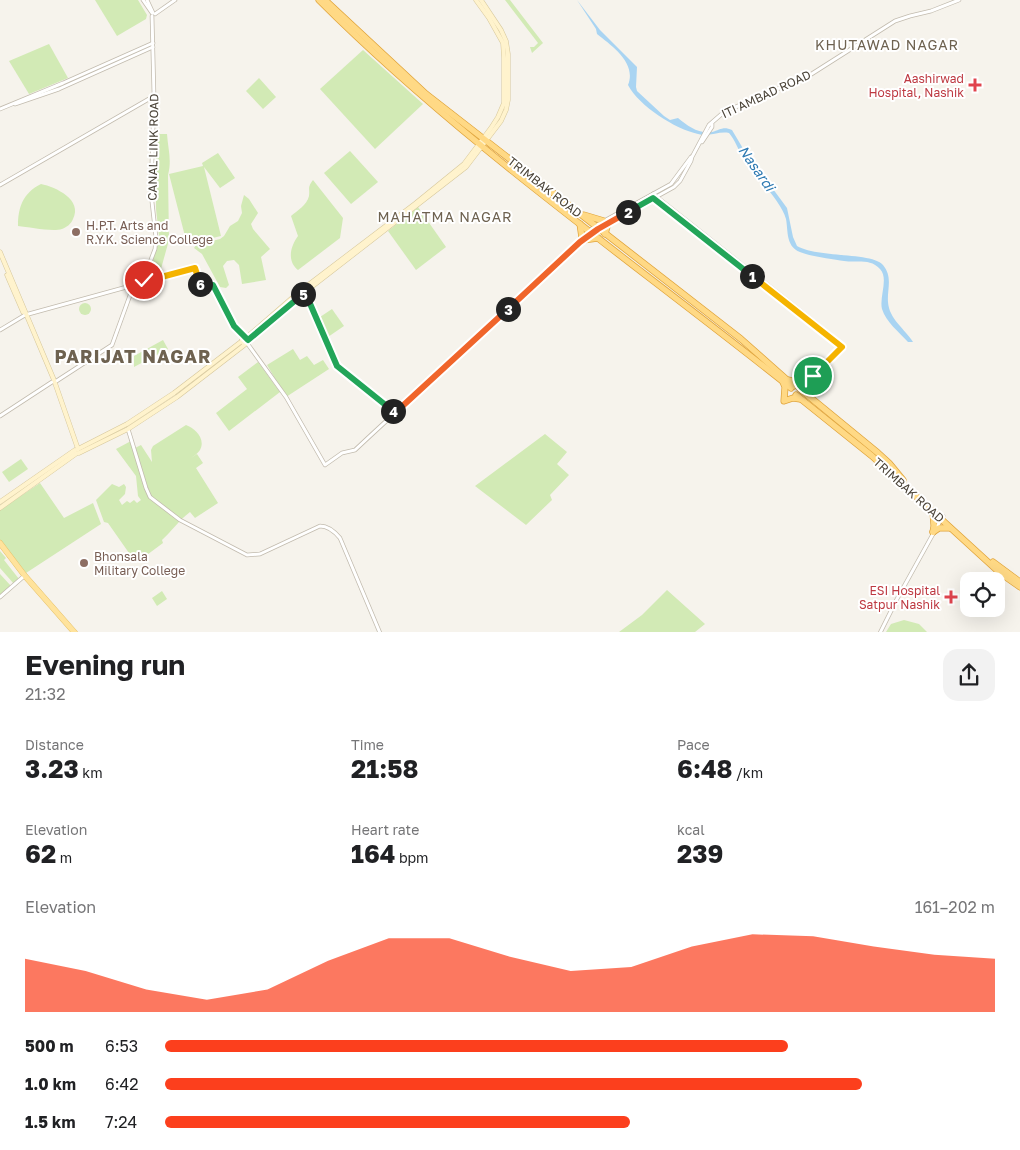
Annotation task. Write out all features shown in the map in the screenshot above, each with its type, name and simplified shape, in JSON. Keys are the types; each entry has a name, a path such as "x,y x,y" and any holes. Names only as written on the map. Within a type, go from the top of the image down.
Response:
{"highway":[{"name":"TRIMBAK ROAD","path":"319,0 382,61 480,146 734,343 785,381 798,387 806,399 942,518 950,528 1000,573 1020,587"},
{"name":"TRIMBAK ROAD","path":"325,0 426,94 741,339 785,381"},
{"path":"577,212 606,222 605,234"},
{"path":"580,224 582,240 598,238"},
{"path":"798,387 798,382 785,381 784,400 793,398 806,399"},
{"name":"TRIMBAK ROAD","path":"806,399 888,463 942,518 1020,582"},
{"path":"933,512 933,532"},
{"path":"933,532 939,528 950,528"}],"main road":[{"path":"476,0 497,30 503,43 504,102 486,139"},
{"path":"0,502 77,451 127,427 245,341 304,291 466,167 506,110 508,100 508,54 506,42 501,30 481,0"},
{"path":"475,152 480,146"},
{"path":"0,252 53,382 77,451"},
{"path":"0,258 26,315"},
{"path":"0,508 77,451"},
{"path":"0,543 25,576 74,632"},
{"path":"0,548 23,577 74,632"}],"street":[{"path":"143,0 153,14"},
{"path":"147,0 153,14"},
{"path":"153,14 175,0"},
{"name":"ITI AMBAD ROAD","path":"653,196 674,181 719,116 737,105 810,76 895,21 932,12 959,0"},
{"name":"CANAL LINK ROAD","path":"139,281 155,249 156,238 151,193 154,96 153,14"},
{"path":"0,110 153,42"},
{"path":"0,110 59,89 154,47"},
{"path":"0,185 154,96"},
{"path":"0,330 26,315 139,281 195,268 201,289 213,285 234,326 286,397 325,465 342,453 354,450 590,232 653,196 842,346 798,387"},
{"path":"146,270 147,276 152,279"},
{"path":"0,416 112,344 131,292 139,281"},
{"path":"304,291 337,366 396,412"},
{"path":"127,427 150,497 186,524 240,552 251,556 260,554 320,526 325,526 334,531 340,538 380,632"},
{"path":"880,632 942,518"},
{"path":"0,597 14,587 23,577"}],"green space":[{"path":"95,0 138,0 147,15 146,19 117,36"},
{"path":"505,0 510,0 543,43 532,53 530,47 534,47 538,43"},
{"path":"49,44 68,78 29,94 9,61"},
{"path":"363,50 423,104 375,149 320,89"},
{"path":"259,78 276,97 263,109 246,91"},
{"path":"156,134 167,134 170,159 168,175 169,240 159,276 152,278 149,276 159,236 156,209"},
{"path":"350,151 378,182 351,204 324,173"},
{"path":"218,153 235,178 220,188 204,167 221,236 187,244 169,174 203,166 202,163"},
{"path":"313,180 343,218 340,238 298,270 291,258 293,245 298,236 291,216 302,208 306,202 309,196 309,186"},
{"path":"41,184 60,191 71,200 75,212 72,221 66,227 52,230 18,226 19,213 23,201 30,192"},
{"path":"244,195 258,213 251,224 253,229 270,249 261,257 266,280 242,284 239,265 234,260 227,261 223,266 229,285 226,288 220,287 202,254 194,248 196,245 220,239 224,236 230,226 238,221 242,213 241,206"},
{"path":"418,207 446,247 416,270 388,231"},
{"path":"83,303 87,303 91,309 87,315 83,315 79,311 79,307"},
{"path":"332,309 344,326 325,339 317,319"},
{"path":"163,340 168,349 134,367 134,356"},
{"path":"293,349 300,360 307,356 314,365 323,360 329,369 286,397 267,365"},
{"path":"258,362 280,392 229,431 216,413 247,389 238,377"},
{"path":"186,425 196,431 201,438 200,450 191,458 197,454 203,463 196,468 218,503 195,518 190,512 162,540 163,543 136,563 108,523 104,522 96,500 112,484 119,487 124,484 126,487 125,494 119,500 122,505 127,501 130,503 134,500 137,503 141,500 138,496 136,476 116,449 131,441 133,449 141,445 152,462 151,450 153,446"},
{"path":"545,434 567,452 557,464 569,475 550,495 552,500 526,525 475,486"},
{"path":"21,459 28,469 9,482 2,472"},
{"path":"40,483 64,518 93,503 101,524 26,573 0,540 0,510"},
{"path":"0,551 6,558 4,560 19,579 14,584 0,568"},
{"path":"0,574 11,586 0,595"},
{"path":"667,590 705,624 695,632 619,632 642,615"},
{"path":"162,591 167,599 157,606 152,598"},
{"path":"904,620 919,624 927,632 886,632 891,624"}],"water":[{"path":"577,0 600,30 637,67 637,91 664,116 670,120 678,118 702,132 712,132 724,128 732,130 751,162 787,208 793,237 797,246 817,252 868,258 883,265 889,279 888,302 891,314 913,342 908,342 884,314 881,304 884,277 880,269 868,262 826,258 796,250 790,244 786,219 779,204 742,156 729,133 702,135 689,131 658,116 640,101 628,85 630,77 626,62 616,50 597,34 596,29"}],"place":[{"name":"Aashirwad Hospital, Nashik","path":"975,85"},
{"name":"H.P.T. Arts and R.Y.K. Science College","path":"76,232"},
{"name":"Bhonsala Military College","path":"84,563"},
{"name":"ESI Hospital Satpur Nashik","path":"951,597"}],"district":[{"name":"KHUTAWAD NAGAR","path":"887,44"},
{"name":"MAHATMA NAGAR","path":"445,216"},
{"name":"PARIJAT NAGAR","path":"133,356"}],"route":[{"path":"144,280 195,268 201,289 213,285 234,326 248,340 305,292 337,366 396,412 580,242 598,229 653,198 842,347 813,376"}],"water label":[{"name":"Nasardi","path":"757,168"}]}
